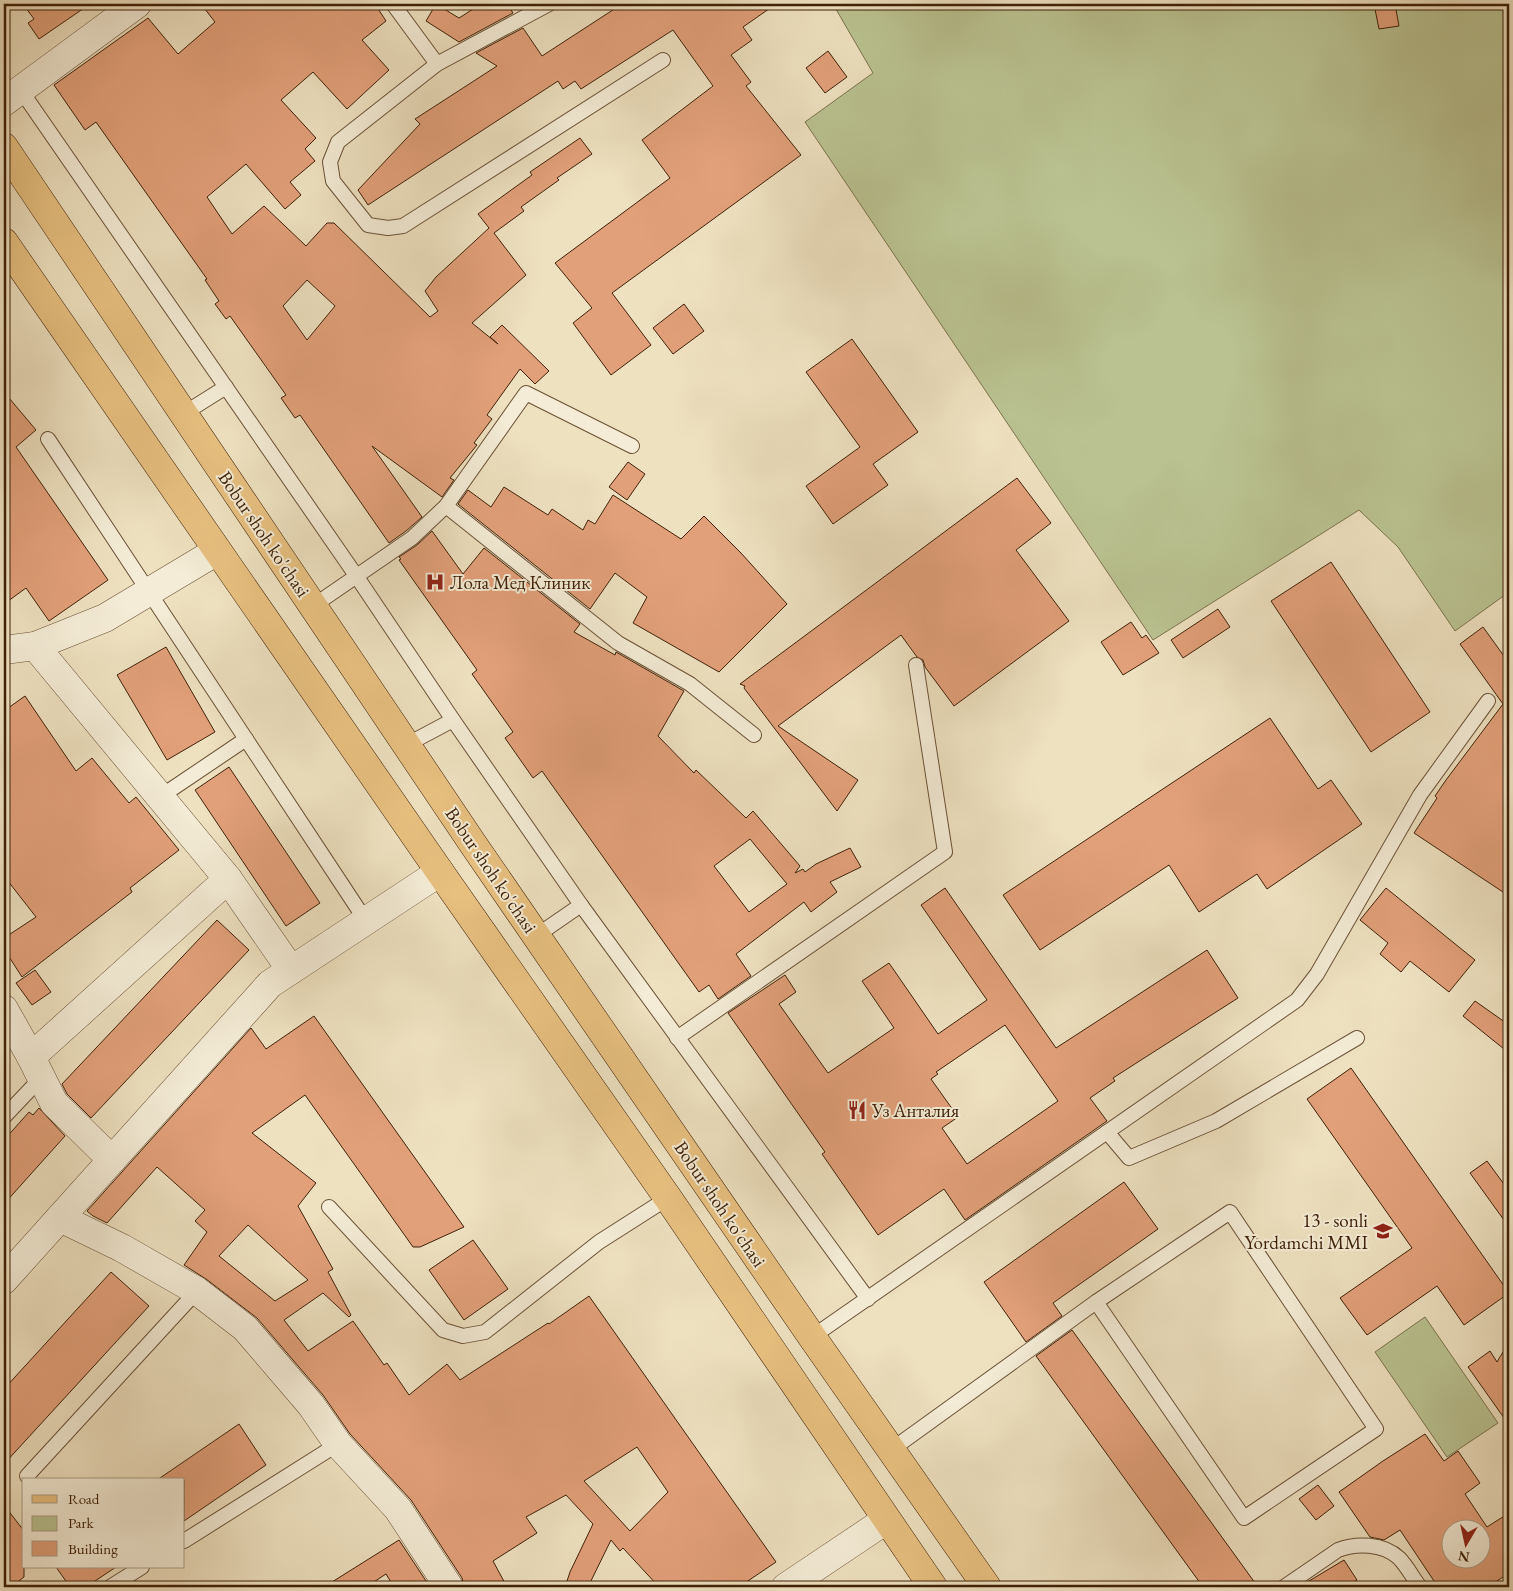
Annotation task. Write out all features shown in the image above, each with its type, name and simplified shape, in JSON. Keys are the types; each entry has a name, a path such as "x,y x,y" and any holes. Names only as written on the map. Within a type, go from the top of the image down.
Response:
{"main road":[{"name":"Bobur shoh ko'chasi","path":"4,147 406,746 812,1337 987,1587"},
{"path":"4,242 668,1198 933,1587"}],"street":[{"path":"12,96 138,4"},
{"path":"4,650 35,646 105,618 217,551"},
{"path":"35,646 228,879 291,970"},
{"path":"4,1280 270,984 440,872"},
{"path":"36,1067 228,879"},
{"path":"4,1009 54,1103 112,1160"},
{"path":"60,1218 122,1248 197,1291 245,1328 311,1405 338,1444 398,1509 450,1587"},
{"path":"786,1587 886,1520"}],"lane":[{"path":"393,4 437,64"},
{"path":"549,4 437,64 338,142 330,162 333,181 368,225 388,228 403,226 663,60"},
{"path":"12,96 226,387 581,905 868,1299"},
{"path":"184,414 226,387"},
{"path":"313,606 412,538 446,506 526,393 632,446"},
{"path":"48,439 366,921"},
{"path":"446,506 618,643 690,684 754,735"},
{"path":"677,1038 945,852 916,665"},
{"path":"812,1337 1297,1000 1317,974 1420,795 1488,701"},
{"path":"406,746 453,720"},
{"path":"160,797 246,739"},
{"path":"536,936 581,905"},
{"path":"1107,1132 1128,1158 1216,1121 1357,1038"},
{"path":"4,1117 36,1067"},
{"path":"329,1207 443,1330 463,1336 485,1332 599,1242 668,1198"},
{"path":"892,1450 1096,1302 1230,1212 1376,1429 1244,1518 1096,1302"},
{"path":"27,1476 197,1291"},
{"path":"185,1540 338,1444"},
{"path":"1284,1587 1338,1550 1347,1546 1359,1546 1375,1547 1390,1551 1399,1559 1420,1587"},
{"path":"110,1587 140,1568"}],"green space":[{"path":"833,4 1509,4 1509,592 1455,631 1398,547 1359,510 1153,640 805,122 873,73"},
{"path":"1425,1317 1498,1423 1447,1457 1375,1352"}],"building":[{"path":"23,4 90,4 39,39 28,23 34,19"},
{"path":"201,4 375,4 386,21 362,40 389,70 347,109 313,72 281,100 316,138 305,149 315,161 290,182 301,195 285,209 246,164 207,197 232,234 264,206 306,246 327,223 334,223 430,317 438,311 425,291 436,277 489,228 478,214 532,175 530,172 580,138 592,154 557,178 559,180 521,207 524,211 494,233 526,275 472,323 498,344 490,337 502,325 549,371 535,384 520,369 487,415 492,419 474,443 477,445 450,478 454,480 442,497 372,446 422,517 389,543 300,415 295,418 281,398 286,395 230,316 226,319 215,304 219,301 205,280 207,279 96,122 85,130 54,85 148,18 178,54 215,22","holes":["307,280 335,306 307,340 283,306"]},
{"path":"436,4 459,18 481,4 507,4 513,13 459,42 426,21"},
{"path":"622,4 776,4 743,27 752,40 731,55 751,82 746,86 801,155 612,293 651,345 611,375 573,323 592,308 555,263 670,178 642,140 713,86 673,30 581,89 575,81 563,89 558,81 368,205 358,190 420,124 415,119 497,66 476,53 523,28 542,56"},
{"path":"1374,4 1395,4 1399,26 1379,29"},
{"path":"828,51 847,77 825,93 806,68"},
{"path":"684,304 704,331 673,354 653,328"},
{"path":"852,339 918,432 873,464 888,485 833,524 806,486 860,447 806,372"},
{"path":"4,392 36,430 16,447 108,580 49,621 26,588 4,604"},
{"path":"628,462 645,474 627,500 609,487"},
{"path":"1017,478 1051,523 1016,550 1069,621 954,706 925,667 923,660 917,657 901,635 778,726 858,780 837,811 744,688 745,686 740,684"},
{"path":"504,487 548,515 552,509 583,530 588,520 595,524 613,495 681,539 704,516 741,553 787,604 719,672 633,623 647,597 615,573 590,609 458,504 468,490 491,507"},
{"path":"432,531 463,574 484,548 580,624 574,632 615,655 616,652 684,691 658,736 694,773 696,770 746,818 753,811 800,866 795,873 803,869 805,872 816,864 850,848 861,867 830,882 837,892 811,912 804,902 736,954 751,976 718,999 709,985 699,992 542,771 533,778 505,738 513,732 472,674 477,670 399,560 401,559 399,557 417,545","holes":["750,839 787,884 749,912 714,866"]},
{"path":"1331,562 1430,712 1371,752 1271,601"},
{"path":"1218,609 1230,627 1183,658 1171,640"},
{"path":"1131,622 1142,638 1146,635 1159,653 1123,675 1101,642"},
{"path":"1483,627 1509,663 1509,896 1414,833 1437,798 1435,796 1446,780 1503,704 1460,644"},
{"path":"166,647 215,732 167,760 117,675"},
{"path":"25,696 76,771 92,758 129,803 136,797 179,850 130,888 132,892 22,977 4,949 4,938 36,917 4,876 4,711"},
{"path":"1270,718 1318,789 1331,780 1362,824 1267,889 1257,874 1199,912 1169,865 1040,950 1003,895"},
{"path":"229,767 320,903 286,926 195,790"},
{"path":"945,888 1056,1048 1207,950 1238,998 1113,1078 1115,1081 1090,1098 1107,1121 965,1220 944,1189 878,1235 822,1154 825,1152 728,1013 785,975 796,992 779,1004 828,1073 894,1028 862,981 889,963 938,1034 987,1000 921,905","holes":["1005,1025 1058,1101 967,1164 942,1128 958,1117 931,1079 938,1074 936,1072"]},
{"path":"1386,888 1475,960 1449,992 1410,961 1401,972 1380,954 1388,943 1360,920"},
{"path":"217,920 249,950 91,1118 67,1094 62,1084"},
{"path":"35,970 51,992 32,1005 16,983"},
{"path":"1475,1001 1509,1025 1509,1053 1463,1016"},
{"path":"314,1016 464,1227 420,1247 413,1247 305,1095 252,1133 316,1183 298,1206 333,1269 328,1272 351,1315 349,1317 323,1293 284,1320 308,1351 353,1321 384,1365 387,1363 409,1395 447,1364 460,1380 549,1324 589,1296 776,1562 739,1587 659,1587 623,1548 620,1551 611,1540 588,1587 565,1587 570,1572 593,1524 566,1495 526,1517 537,1533 493,1561 507,1587 464,1587 462,1578 411,1500 350,1434 323,1395 257,1318 206,1279 184,1265 207,1232 195,1221 205,1210 157,1167 107,1223 87,1211 251,1028 266,1049","holes":["248,1225 308,1280 275,1301 219,1256","637,1447 668,1492 630,1531 584,1481"]},
{"path":"1351,1068 1509,1293 1464,1325 1437,1286 1367,1335 1340,1298 1412,1248 1307,1099"},
{"path":"39,1108 65,1136 4,1204 4,1140 29,1112 33,1115"},
{"path":"1487,1161 1509,1191 1509,1227 1470,1173"},
{"path":"1124,1182 1158,1229 1053,1303 1062,1316 1026,1342 984,1282"},
{"path":"473,1240 508,1289 464,1320 429,1270"},
{"path":"111,1272 149,1306 4,1464 4,1389"},
{"path":"1072,1330 1258,1587 1203,1587 1036,1356"},
{"path":"1509,1342 1509,1425 1468,1367 1490,1351 1497,1362"},
{"path":"239,1424 266,1465 185,1520 185,1478 160,1478"},
{"path":"1425,1434 1444,1461 1458,1451 1480,1483 1465,1494 1481,1518 1440,1518 1440,1568 1490,1568 1490,1525 1509,1513 1509,1573 1488,1587 1438,1587 1400,1530 1384,1540 1370,1537 1339,1492"},
{"path":"1318,1485 1334,1506 1316,1520 1299,1499"},
{"path":"4,1505 22,1528 22,1568 24,1568 24,1577 11,1587 4,1587"},
{"path":"399,1540 430,1587 394,1587 386,1574 366,1587 324,1587"},
{"path":"1344,1560 1357,1580 1345,1587 1299,1587"},
{"path":"57,1568 114,1568 86,1587 70,1587"}],"place":[{"name":"Лола Мед Клиник","path":"435,582"},
{"name":"Уз Анталия","path":"857,1110"},
{"name":"13 - sonli Yordamchi MMI","path":"1383,1231"}]}
